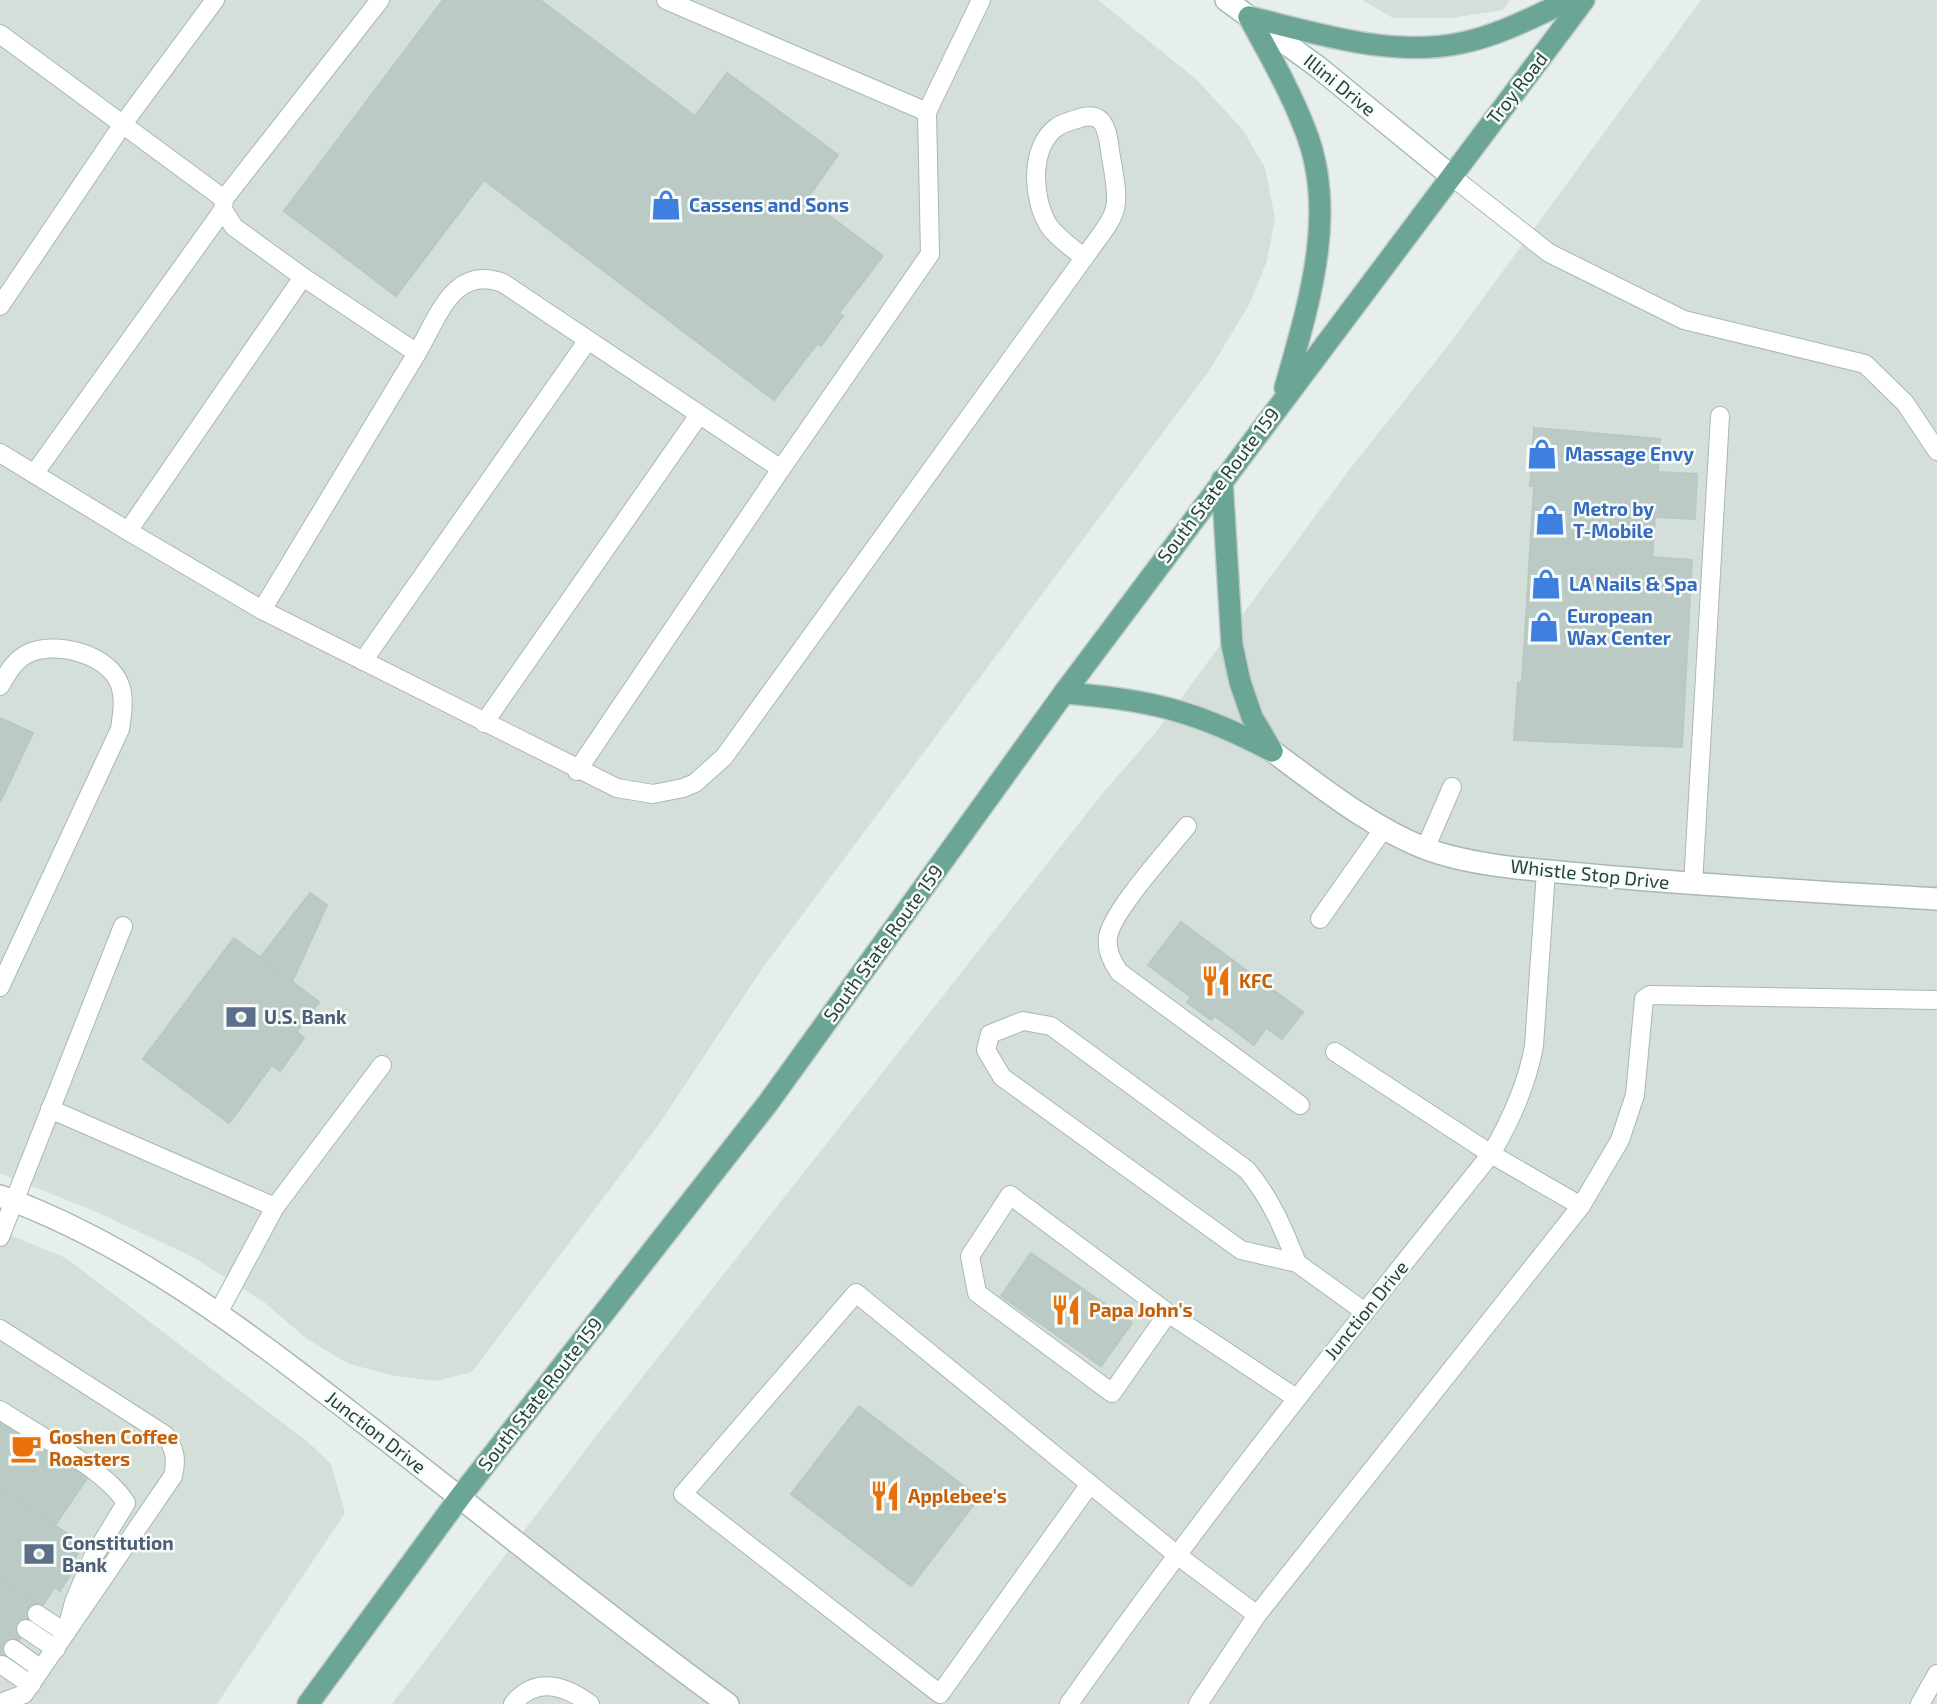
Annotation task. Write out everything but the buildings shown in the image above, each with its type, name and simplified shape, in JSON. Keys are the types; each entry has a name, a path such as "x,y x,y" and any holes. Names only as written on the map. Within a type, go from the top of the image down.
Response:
{"main road":[{"path":"1249,17 1342,39 1414,47 1461,43 1570,0"},
{"name":"Troy Road","path":"1450,175 1584,0"},
{"path":"1249,17 1307,133 1320,185 1318,240 1307,309 1280,401"},
{"name":"South State Route 159","path":"308,1704 460,1497 768,1103 1064,693 1450,175"},
{"name":"Whistle Stop Drive","path":"1222,480 1232,645 1240,682 1252,717 1272,751"},
{"name":"Whistle Stop Drive","path":"1064,693 1118,697 1157,704 1222,725 1272,751"}],"street":[{"name":"Illini Drive","path":"1226,0 1318,67 1450,175"},
{"name":"Whistle Stop Drive","path":"1272,751 1348,806 1425,849 1546,871 1693,884 1937,899"},
{"name":"Junction Drive","path":"7,1199 113,1248 217,1315 294,1369 729,1704"}],"lane":[{"path":"0,306 123,124 215,0"},
{"path":"34,474 224,204 380,0"},
{"path":"666,0 927,112"},
{"path":"578,771 781,469 930,254 927,112 978,1"},
{"path":"0,33 123,124 224,204 233,227 417,353"},
{"path":"0,453 261,610 578,771 617,788 653,794 695,783 716,766 1084,258 1118,204 1105,128 1096,118 1090,116 1065,123 1050,134 1041,151 1037,170 1037,191 1044,218 1050,228 1084,258"},
{"path":"1450,175 1549,253 1684,320 1865,364 1905,403 1937,451"},
{"path":"128,531 303,277"},
{"path":"261,610 454,290 464,281 477,277 503,283 781,469"},
{"path":"363,661 588,340"},
{"path":"484,723 699,415"},
{"path":"1693,884 1720,416"},
{"path":"0,686 18,661 29,653 45,650 80,653 112,672 119,684 122,714 120,729 0,987"},
{"path":"1425,849 1452,787"},
{"path":"1187,825 1111,926 1107,947 1111,960 1119,972 1300,1105"},
{"path":"1320,919 1384,828"},
{"name":"Junction Drive","path":"1069,1704 1296,1398 1491,1154 1507,1128 1532,1057 1546,871"},
{"path":"0,1237 7,1199 50,1108 123,926"},
{"path":"1198,1704 1257,1615 1581,1206 1620,1140 1635,1095 1644,999 1650,995 1937,1000"},
{"path":"1297,1263 1272,1204 1247,1170 1051,1026 1023,1021 990,1034 986,1050 1002,1077 1241,1250 1297,1263 1364,1312"},
{"path":"1335,1052 1491,1154 1581,1206"},
{"path":"217,1315 275,1207 382,1065"},
{"path":"50,1108 275,1207"},
{"path":"1168,1313 1112,1393 977,1293 970,1256 1010,1195 1168,1313 1296,1398"},
{"path":"1090,1484 940,1694 683,1494 856,1293 1177,1555 1257,1615"},
{"path":"0,1329 165,1435 175,1452 173,1476 31,1685 24,1694 4,1698"},
{"path":"0,1410 103,1477 119,1490 126,1503 92,1559 74,1602 66,1633"},
{"path":"37,1614 66,1633"},
{"path":"26,1629 56,1649"},
{"path":"12,1649 41,1669"},
{"path":"2,1665 31,1685"},
{"path":"1920,1704 1937,1674"},
{"path":"516,1703 532,1690 551,1686 569,1688 590,1704"}],"shaded area":[{"path":"0,0 1098,0 1196,79 1243,130 1265,168 1275,218 1267,261 1249,305 1209,371 764,966 659,1124 472,1372 435,1381 395,1376 349,1364 307,1339 264,1302 191,1256 94,1211 0,1173"},
{"path":"1362,0 1510,0 1503,10 1451,18 1393,18"},
{"path":"1701,0 1937,0 1937,1704 392,1704 600,1431 1102,794 1157,731 1349,470 1451,342"},
{"path":"0,1231 66,1258 309,1443 331,1464 345,1513 217,1704 0,1704"}],"place":[{"name":"Cassens and Sons","path":"666,205"},
{"name":"Massage Envy","path":"1542,454"},
{"name":"Metro by T-Mobile","path":"1550,520"},
{"name":"LA Nails & Spa","path":"1546,584"},
{"name":"European Wax Center","path":"1544,627"},
{"name":"KFC","path":"1216,981"},
{"name":"U.S. Bank","path":"241,1017"},
{"name":"Papa John's","path":"1066,1310"},
{"name":"Goshen Coffee Roasters","path":"26,1448"},
{"name":"Applebee's","path":"885,1496"},
{"name":"Constitution Bank","path":"39,1554"}]}
